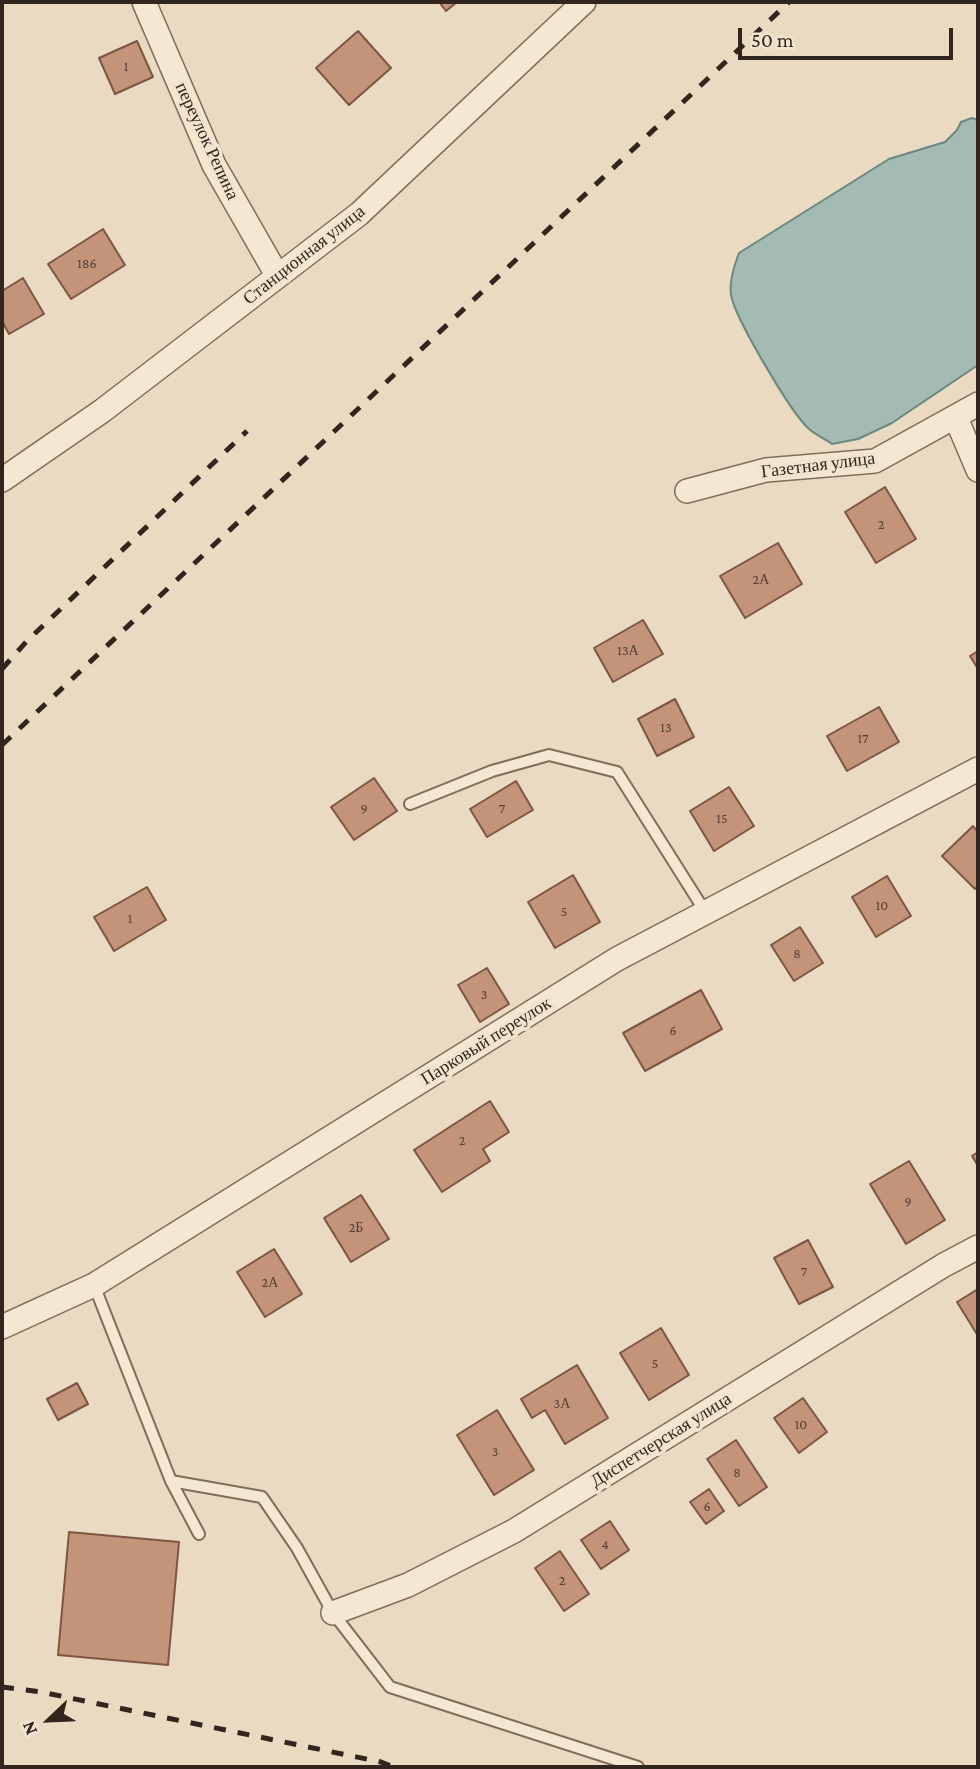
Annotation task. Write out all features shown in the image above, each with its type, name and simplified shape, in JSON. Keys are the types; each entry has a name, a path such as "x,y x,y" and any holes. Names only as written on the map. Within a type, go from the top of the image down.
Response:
{"street":[{"name":"переулок Репина","path":"145,2 214,165 277,275"},
{"name":"Станционная улица","path":"2,480 102,411 359,214 584,2"},
{"name":"Газетная улица","path":"687,491 766,470 875,461 978,404"},
{"path":"956,418 978,470"},
{"name":"Парковый переулок","path":"2,1327 94,1285 617,960 978,769"},
{"name":"Диспетчерская улица","path":"333,1613 408,1585 514,1531 978,1247"}],"lane":[{"path":"410,804 492,771 549,755 617,772 706,913"},
{"path":"94,1285 171,1481 200,1534"},
{"path":"171,1481 262,1497 296,1548 333,1613 390,1687 638,1767"}],"shaded area":[{"path":"972,118 978,120 978,365 892,423 858,439 832,444 801,420 777,386 742,323 731,295 732,274 739,253 889,159 945,142 961,122"}],"building":[{"path":"439,2 457,2 446,11"},
{"path":"358,31 391,68 349,105 316,68"},
{"path":"137,41 153,77 115,94 99,58"},
{"path":"103,229 125,265 71,299 48,264"},
{"path":"23,278 44,314 9,334 2,321 2,291"},
{"path":"885,487 916,539 876,563 845,512"},
{"path":"778,543 802,584 745,618 720,576"},
{"path":"643,620 663,654 613,682 594,648"},
{"path":"978,651 978,669 970,656"},
{"path":"675,699 694,737 657,756 638,719"},
{"path":"879,707 899,742 847,771 827,736"},
{"path":"374,778 397,811 354,840 331,807"},
{"path":"516,781 533,810 487,837 470,809"},
{"path":"729,787 754,826 714,851 690,811"},
{"path":"973,826 978,832 978,886 975,889 942,856"},
{"path":"573,875 600,922 555,948 528,902"},
{"path":"887,876 911,916 876,937 852,897"},
{"path":"147,887 166,920 114,951 94,917"},
{"path":"800,927 823,963 794,981 771,945"},
{"path":"487,968 509,1004 480,1022 458,985"},
{"path":"701,990 722,1029 645,1071 623,1033"},
{"path":"490,1101 509,1132 483,1149 490,1161 442,1192 414,1150"},
{"path":"978,1152 978,1166 972,1156"},
{"path":"909,1161 945,1220 906,1244 870,1184"},
{"path":"361,1195 389,1239 351,1262 324,1218"},
{"path":"808,1240 833,1287 799,1304 774,1258"},
{"path":"274,1249 302,1294 265,1317 237,1272"},
{"path":"978,1289 978,1336 957,1302"},
{"path":"661,1328 689,1375 649,1400 620,1353"},
{"path":"577,1365 608,1418 565,1444 545,1410 532,1418 521,1399"},
{"path":"77,1383 88,1404 58,1420 47,1399"},
{"path":"803,1398 827,1432 799,1453 774,1418"},
{"path":"497,1410 534,1470 494,1495 457,1435"},
{"path":"736,1440 767,1487 739,1506 707,1459"},
{"path":"709,1489 724,1511 706,1524 690,1502"},
{"path":"610,1521 629,1550 601,1569 581,1540"},
{"path":"69,1532 179,1542 168,1665 58,1655"},
{"path":"560,1551 589,1594 564,1611 535,1568"}],"railway":[{"path":"2,745 789,2"},
{"path":"2,669 26,642 247,431"},
{"path":"2,1687 41,1692 381,1762 393,1767"}]}
